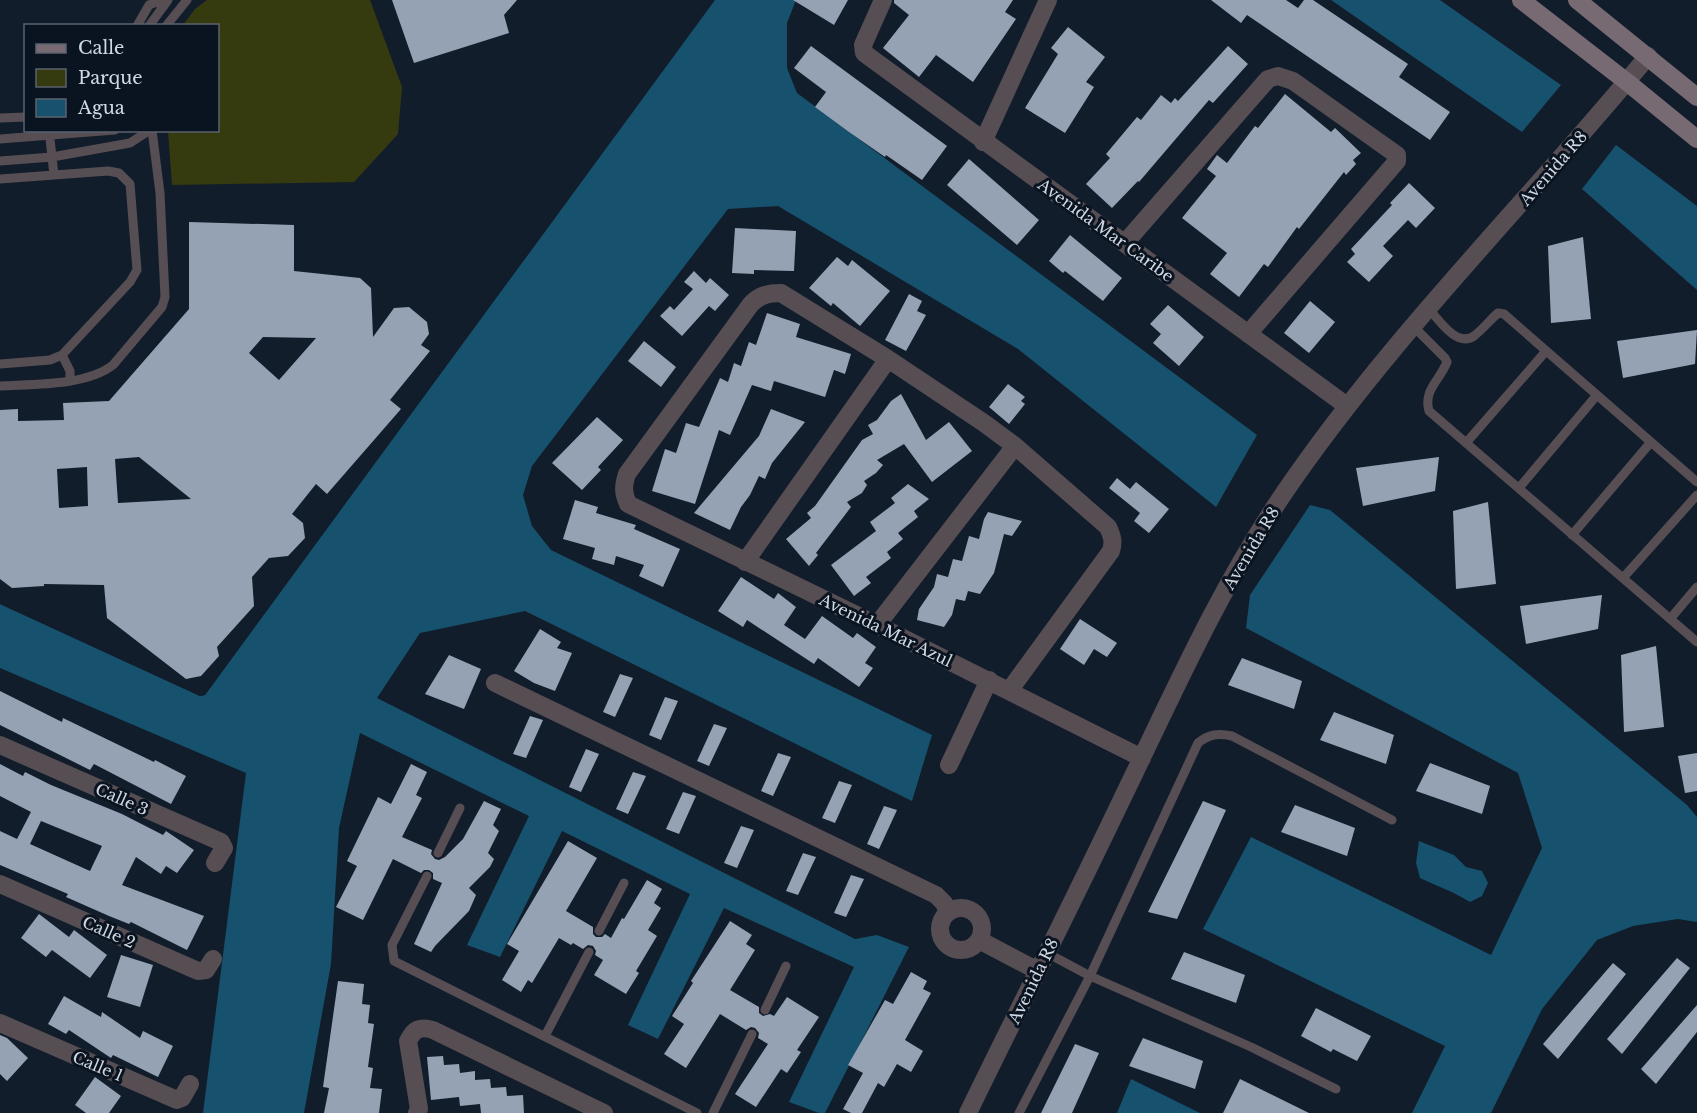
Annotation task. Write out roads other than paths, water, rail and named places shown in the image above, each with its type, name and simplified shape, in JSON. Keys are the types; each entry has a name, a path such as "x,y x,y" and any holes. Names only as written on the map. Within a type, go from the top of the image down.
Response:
{"street":[{"name":"Avenida Mar Caribe","path":"883,0 863,45 864,53 1347,406"},
{"path":"983,142 1048,0"},
{"path":"1521,0 1627,82 1697,140"},
{"path":"1577,0 1697,98"},
{"name":"Avenida R8","path":"968,1113 1201,635 1281,498 1347,406 1648,56"},
{"path":"1125,243 1268,79 1278,76 1293,81 1397,155 1397,160 1248,334"},
{"name":"Avenida Mar Azul","path":"888,359 780,293 769,293 758,298 751,304 627,474 624,495 628,504 989,680 1142,758"},
{"path":"745,562 888,359 1015,446 1108,527 1113,543 1111,551 1009,691"},
{"path":"877,625 1015,446"},
{"path":"949,765 989,680"},
{"path":"495,683 936,895 944,903 948,912"},
{"name":"Calle 3","path":"0,745 221,842 224,848 215,863"},
{"name":"Calle 2","path":"0,884 198,971 206,970 213,959"},
{"path":"957,908 966,908 975,913 981,921 980,940 972,947 962,951 951,948 943,941 939,931 941,921 948,912 957,908"},
{"path":"980,940 1038,971"},
{"name":"Calle 1","path":"0,1023 177,1100 182,1098 190,1084"},
{"path":"422,1112 408,1041 412,1032 423,1027 434,1030 604,1113"}],"lane":[{"path":"168,24 187,0"},
{"path":"138,24 149,5 156,2 166,3"},
{"path":"150,24 166,3"},
{"path":"0,118 24,117"},
{"path":"0,140 71,132"},
{"path":"0,161 52,157 130,143 148,132"},
{"path":"0,386 70,381 96,375 113,365 162,307 165,297 160,193 151,132"},
{"path":"49,133 54,175"},
{"path":"0,179 108,171 119,173 130,184 136,270 130,282 62,355 50,360 0,364"},
{"path":"1429,309 1459,339 1467,340 1498,313 1504,314 1697,482"},
{"path":"1414,327 1447,362 1429,392 1427,400 1429,411 1697,642"},
{"path":"1466,443 1546,351"},
{"path":"62,355 70,371 70,381"},
{"path":"1519,488 1597,395"},
{"path":"1572,535 1651,442"},
{"path":"1623,578 1697,495"},
{"path":"1670,619 1697,587"},
{"path":"1019,1113 1090,976 1198,743 1206,736 1219,733 1232,736 1392,820"},
{"path":"438,854 460,808"},
{"path":"427,876 392,945 394,961 697,1113"},
{"path":"599,931 624,884"},
{"path":"545,1036 589,952"},
{"path":"1047,953 1090,976 1251,1047 1336,1089"},
{"path":"765,1010 786,966"},
{"path":"713,1113 752,1034"}],"water":[{"path":"715,0 796,0 787,23 787,68 797,93 1257,435 1216,507 1018,349 778,206 728,209 532,466 523,495 532,526 551,550 932,735 912,801 525,611 420,633 377,698 855,939 877,935 909,947 825,1113 789,1102 854,967 724,908 658,1039 628,1025 690,894 562,831 500,957 467,945 529,816 360,733 339,828 331,964 304,1113 203,1113 246,773 0,668 0,604 200,696 205,695"},
{"path":"1331,0 1440,0 1561,85 1522,132"},
{"path":"1616,145 1697,206 1697,290 1582,189"},
{"path":"1310,505 1330,510 1687,805 1697,817 1697,922 1678,919 1633,926 1597,940 1542,1009 1491,1113 1412,1113 1445,1046 1203,929 1251,837 1491,955 1542,848 1518,773 1246,628 1250,595"},
{"path":"1419,841 1454,855 1466,867 1482,871 1488,883 1482,896 1470,902 1420,878 1416,863"},
{"path":"1131,1079 1200,1113 1117,1113"}]}
